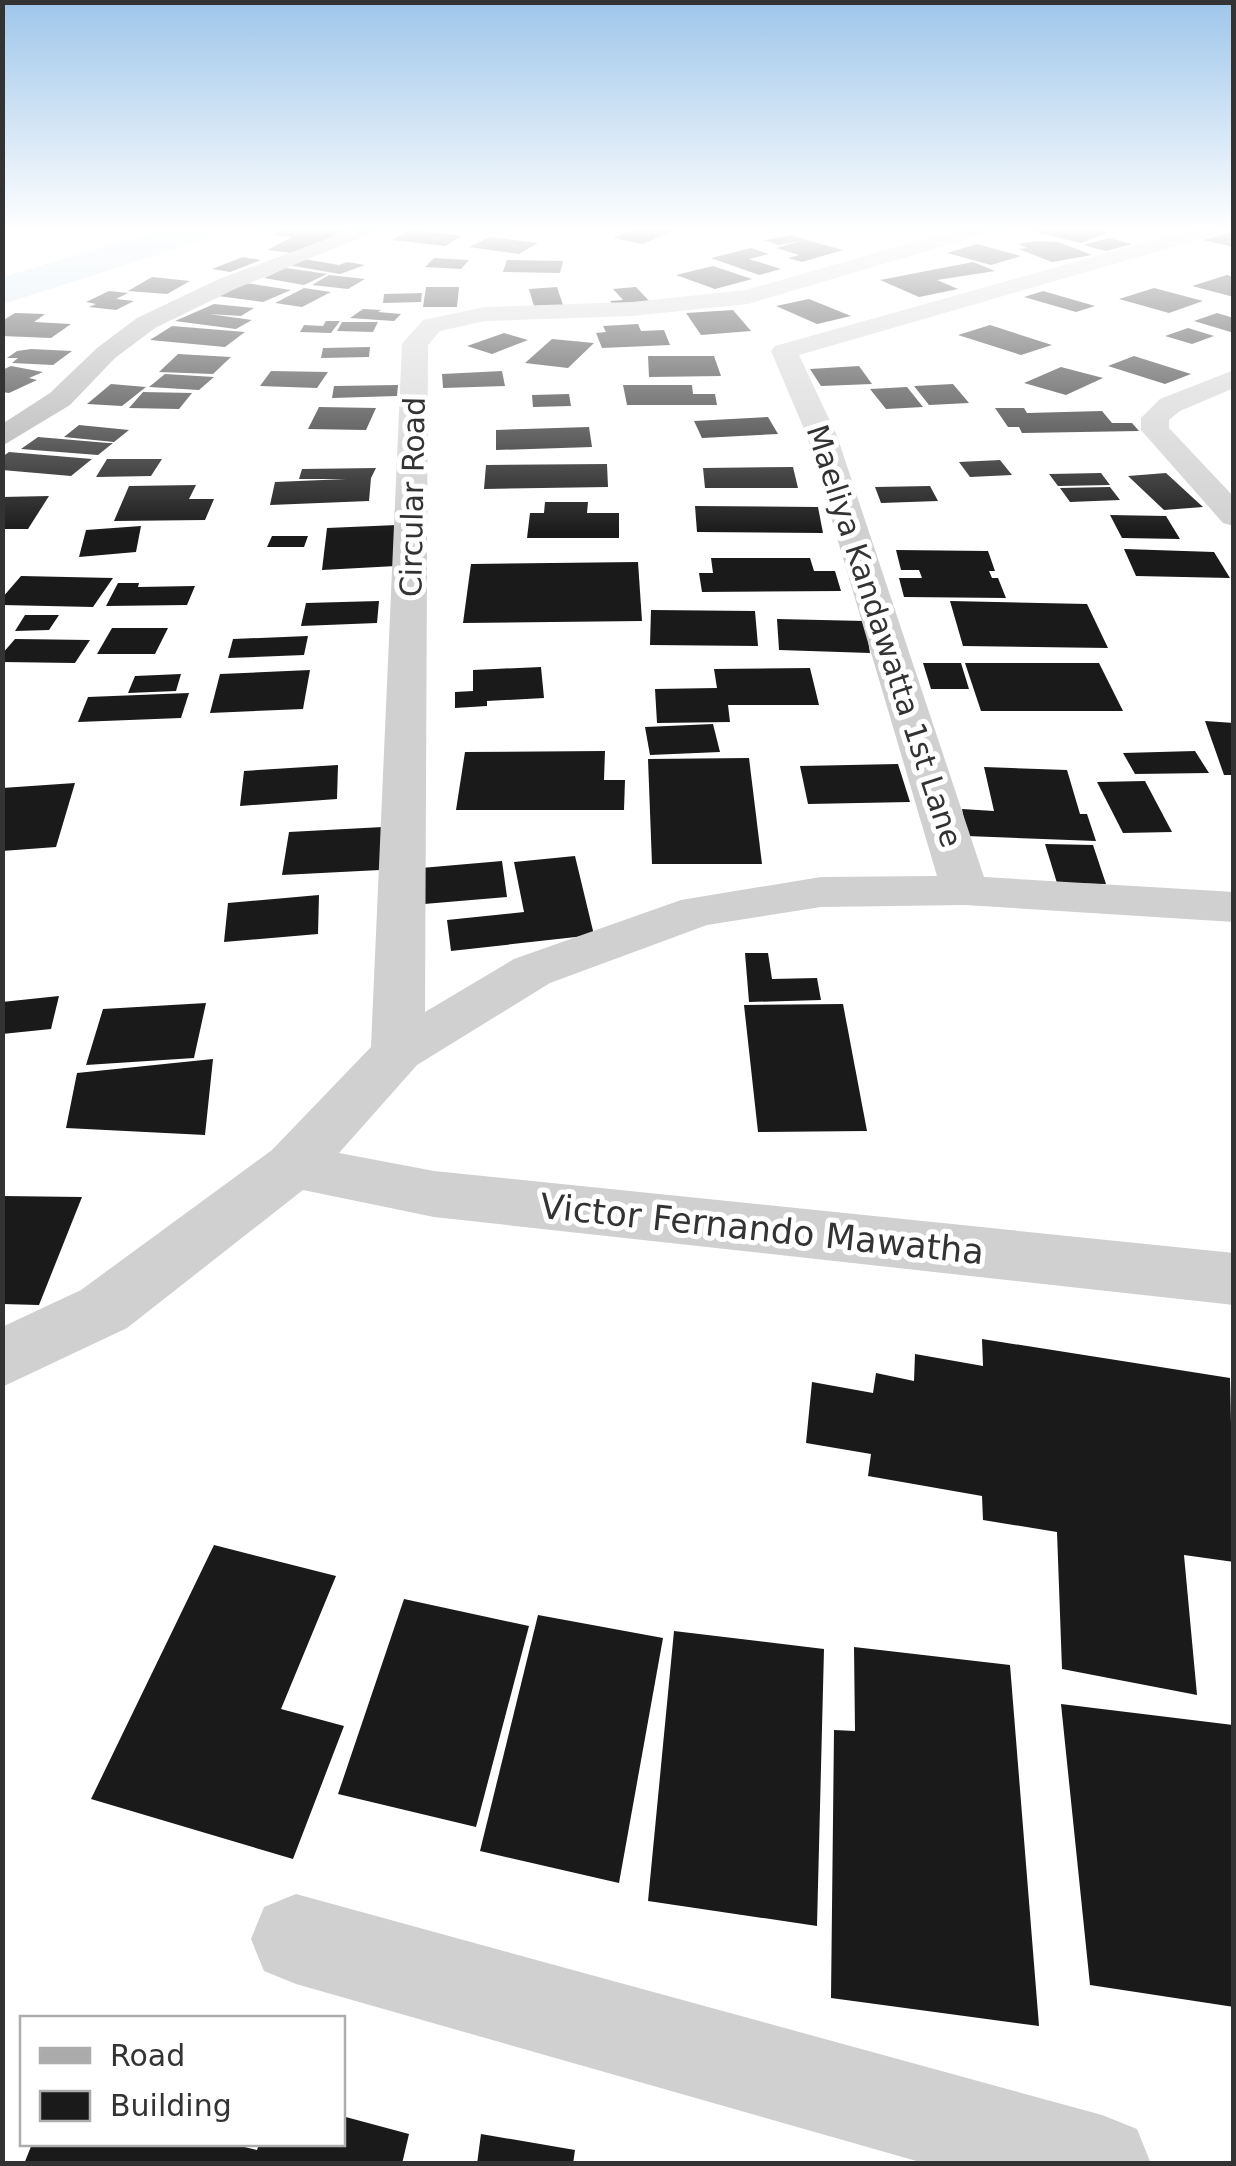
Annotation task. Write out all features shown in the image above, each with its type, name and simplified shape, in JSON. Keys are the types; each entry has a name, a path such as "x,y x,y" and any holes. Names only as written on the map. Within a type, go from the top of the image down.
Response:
{"main road":[{"path":"2,437 60,399 136,331"}],"street":[{"name":"Circular Road","path":"398,1052 416,344 427,331"},
{"name":"Maeliya Kandawatta 1st Lane","path":"771,331 784,351 822,436 966,890"},
{"path":"784,351 854,331"},
{"path":"1234,378 1170,405 1155,418 1155,430 1234,516"},
{"path":"2,1359 104,1309 293,1166 398,1052 532,971 698,912 821,892 966,890 1234,907"},
{"name":"Victor Fernando Mawatha","path":"293,1166 434,1194 1234,1279"},
{"path":"296,1940 1102,2164"}],"building":[{"path":"2,331 61,331 51,338 2,336"},
{"path":"164,331 245,332 225,347 150,340"},
{"path":"664,331 670,345 602,348 596,333"},
{"path":"698,331 750,331 701,335"},
{"path":"1009,331 1052,345 1021,355 958,335"},
{"path":"1198,331 1214,336 1192,344 1165,336"},
{"path":"504,333 528,340 492,354 467,346"},
{"path":"552,339 594,343 568,368 525,363"},
{"path":"370,347 369,357 321,358 323,348"},
{"path":"17,351 72,351 53,365 12,363 18,358 7,358"},
{"path":"178,354 231,357 213,374 159,372"},
{"path":"648,356 714,356 721,376 649,377"},
{"path":"1134,356 1191,374 1165,384 1108,366"},
{"path":"11,366 43,372 29,378 37,380 9,393 2,392 2,370"},
{"path":"859,366 872,384 821,386 810,369"},
{"path":"1061,367 1103,378 1066,395 1024,383"},
{"path":"271,371 328,372 317,388 260,386"},
{"path":"502,371 505,386 443,388 442,374"},
{"path":"165,374 214,377 199,390 149,387"},
{"path":"111,384 146,387 122,406 87,404"},
{"path":"953,384 969,403 929,405 914,386"},
{"path":"398,385 397,396 332,398 334,386"},
{"path":"623,385 692,385 693,394 715,394 717,405 627,405"},
{"path":"907,387 923,407 886,409 870,389"},
{"path":"143,392 192,393 179,409 129,408"},
{"path":"569,394 571,406 533,407 532,395"},
{"path":"319,407 376,408 366,430 308,429"},
{"path":"995,408 1024,408 1027,413 1102,411 1112,423 1132,423 1139,431 1022,433 1019,427 1008,427"},
{"path":"768,417 778,434 702,438 694,421"},
{"path":"79,425 129,430 114,442 64,437"},
{"path":"589,427 592,447 496,450 496,430"},
{"path":"38,437 113,443 98,455 21,449"},
{"path":"9,452 92,459 71,476 2,470 2,457"},
{"path":"107,459 162,459 151,476 96,477"},
{"path":"1000,460 1012,475 970,477 959,462"},
{"path":"607,464 608,487 484,489 486,465"},
{"path":"793,467 798,488 705,488 703,468"},
{"path":"376,468 369,501 270,505 275,482 346,479 299,479 302,469"},
{"path":"1101,473 1110,485 1058,486 1049,474"},
{"path":"1166,473 1203,507 1164,510 1128,476"},
{"path":"196,485 189,499 214,499 205,520 114,521 129,486"},
{"path":"930,486 938,501 881,503 875,487"},
{"path":"1110,487 1120,500 1070,502 1060,488"},
{"path":"49,496 28,529 2,529 2,497"},
{"path":"545,502 588,502 587,513 619,513 619,538 527,538 530,513 544,513"},
{"path":"695,506 818,507 823,533 697,532"},
{"path":"1110,515 1166,516 1180,539 1122,538"},
{"path":"397,525 396,566 322,570 327,528"},
{"path":"141,526 136,552 79,557 86,530"},
{"path":"272,536 308,536 304,547 267,547"},
{"path":"1124,549 1214,552 1230,578 1136,576"},
{"path":"896,550 988,551 995,571 989,571 992,578 998,578 1006,598 904,597 899,578 922,578 919,570 901,570"},
{"path":"711,558 810,558 814,571 835,571 841,591 702,592 699,573 713,573"},
{"path":"638,562 642,621 463,623 471,564"},
{"path":"21,576 113,578 93,607 2,605 2,598"},
{"path":"118,583 139,583 138,587 195,586 187,605 106,606"},
{"path":"379,601 377,623 301,626 306,603"},
{"path":"950,601 1087,604 1108,648 963,646"},
{"path":"651,610 755,611 758,646 650,645"},
{"path":"25,615 59,615 49,630 15,631"},
{"path":"777,619 865,621 870,653 779,650"},
{"path":"112,628 168,628 155,654 97,654"},
{"path":"308,636 304,655 228,658 233,639"},
{"path":"15,639 90,640 75,663 2,662 2,654"},
{"path":"923,663 961,663 969,689 931,689"},
{"path":"965,663 1099,663 1123,711 981,711"},
{"path":"541,667 544,698 487,701 487,706 455,708 455,692 473,691 473,670"},
{"path":"810,668 819,705 728,705 730,722 657,723 655,689 717,688 714,669"},
{"path":"310,670 303,709 210,713 220,674"},
{"path":"181,674 176,691 128,693 135,676"},
{"path":"189,693 181,718 78,722 88,697"},
{"path":"1205,721 1234,723 1234,775 1224,775"},
{"path":"713,724 720,752 650,755 645,727"},
{"path":"605,751 604,780 625,780 624,810 456,810 465,752"},
{"path":"1195,751 1209,773 1135,774 1123,753"},
{"path":"749,758 762,864 652,864 648,759"},
{"path":"898,764 910,802 808,804 800,766"},
{"path":"338,765 337,799 240,806 244,771"},
{"path":"984,767 1067,770 1080,814 1087,814 1096,841 967,836 962,809 994,811"},
{"path":"1145,781 1172,832 1123,833 1097,782"},
{"path":"75,783 56,847 2,851 2,788"},
{"path":"383,827 380,870 282,875 289,832"},
{"path":"1045,844 1093,845 1106,884 1057,883"},
{"path":"575,856 594,935 451,951 447,920 524,912 514,862"},
{"path":"502,861 507,897 424,904 421,868"},
{"path":"319,895 318,934 224,942 228,903"},
{"path":"745,953 768,953 772,979 817,978 821,1000 749,1002"},
{"path":"59,996 51,1029 2,1034 2,1002"},
{"path":"206,1003 194,1058 86,1065 103,1009"},
{"path":"843,1004 867,1131 758,1132 744,1005"},
{"path":"213,1059 205,1135 66,1128 77,1073"},
{"path":"2,1196 82,1197 39,1305 2,1304"},
{"path":"982,1339 1230,1378 1234,1562 1184,1555 1197,1695 1062,1669 1057,1532 983,1520 982,1496 868,1476 871,1454 806,1443 812,1382 873,1393 876,1373 914,1381 915,1354 983,1366"},
{"path":"214,1545 336,1576 281,1709 344,1726 293,1859 91,1799"},
{"path":"404,1599 529,1626 476,1827 338,1794"},
{"path":"538,1615 663,1638 619,1883 480,1851"},
{"path":"674,1631 824,1649 817,1926 648,1901"},
{"path":"854,1647 1010,1665 1039,2026 831,1998 834,1730 855,1731"},
{"path":"1061,1704 1233,1725 1234,2007 1090,1985"},
{"path":"345,2117 409,2134 402,2164 24,2164 31,2146 240,2146 257,2150 258,2146 345,2146"},
{"path":"481,2134 575,2150 573,2164 477,2164"}]}
